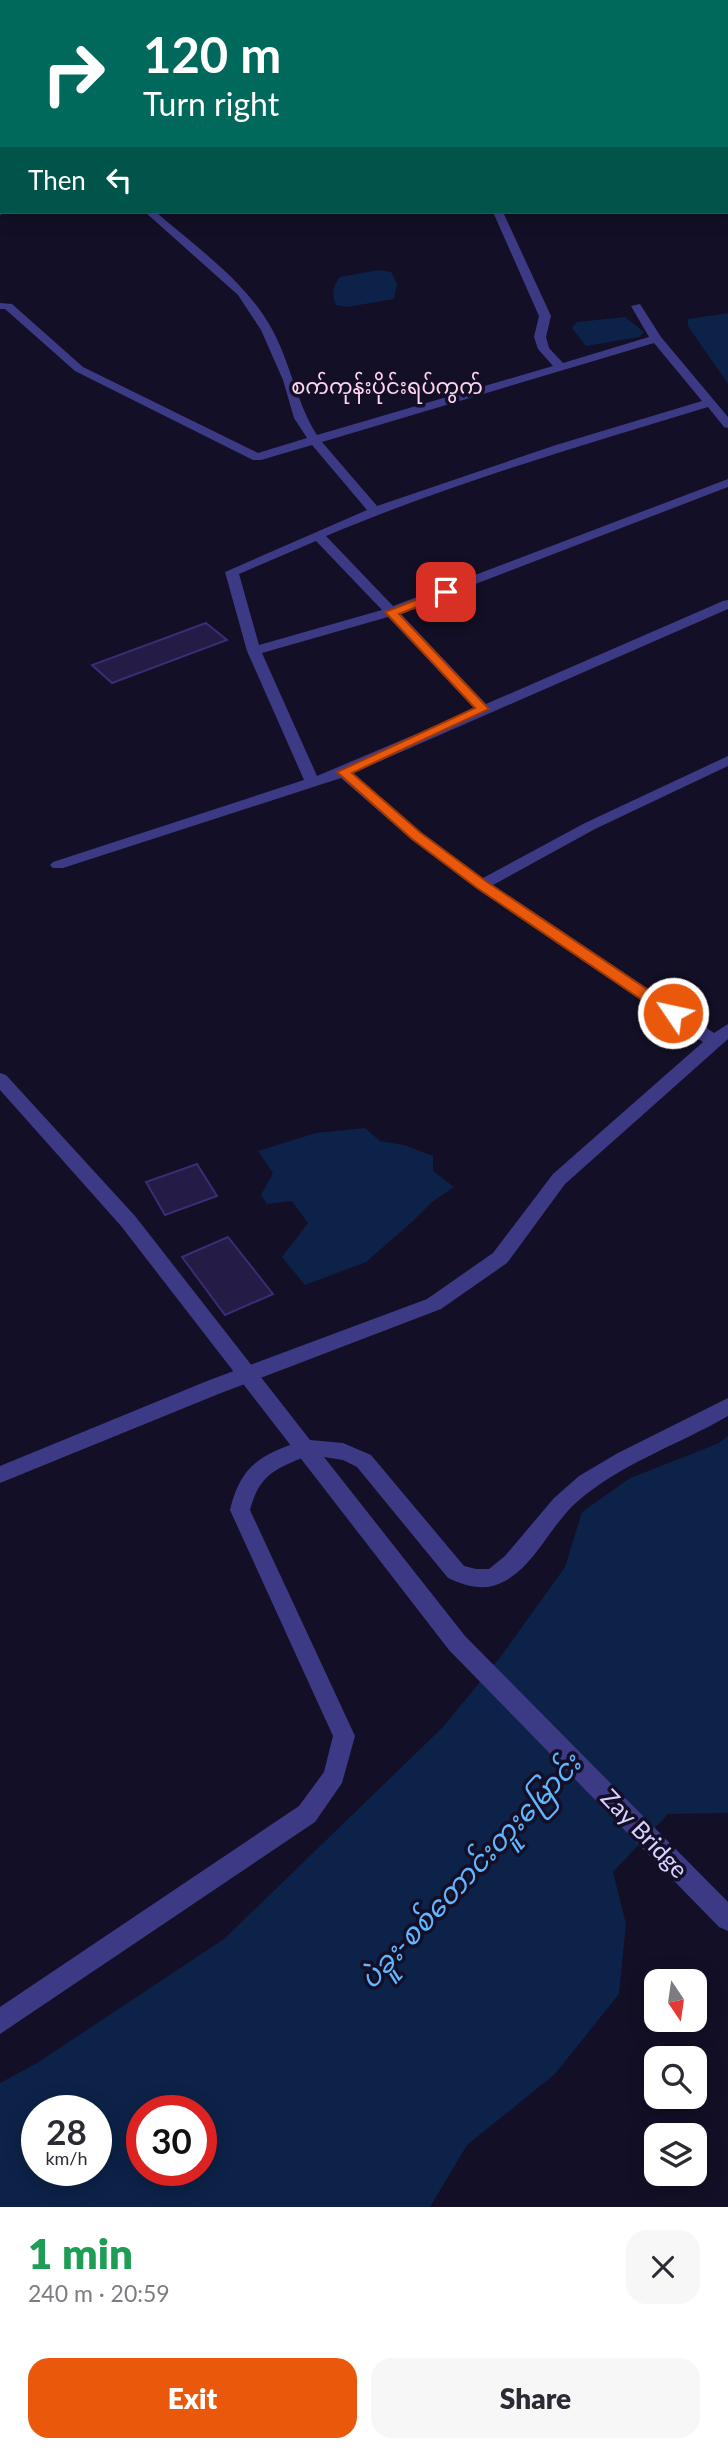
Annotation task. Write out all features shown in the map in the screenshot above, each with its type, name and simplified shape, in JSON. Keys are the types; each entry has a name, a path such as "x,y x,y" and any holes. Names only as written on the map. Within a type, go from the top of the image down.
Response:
{"street":[{"path":"152,214 242,293 267,330 289,380 300,418 314,440 375,511"},
{"path":"499,214 545,316 540,337 544,349 560,367"},
{"path":"0,306 8,306 79,369 257,457 656,339"},
{"path":"635,306 656,339 728,424"},
{"path":"312,782 254,651 232,572 375,511 560,448 709,403"},
{"path":"254,651 391,612 728,483"},
{"path":"318,535 483,709"},
{"path":"58,865 343,772 728,604"},
{"path":"482,885 590,826 728,760"},
{"path":"0,1475 201,1392 434,1304 500,1258 559,1179 722,1036 482,885 416,836 343,772"},
{"name":"Zay Bridge","path":"0,1079 128,1221 457,1643 723,1906"},
{"path":"0,2022 307,1815 334,1776 344,1736 240,1510 245,1486 263,1465 305,1448 331,1448 349,1452 364,1461 456,1572 468,1578 482,1579 498,1575 508,1567 545,1519 588,1481 728,1406"}],"water":[{"path":"379,270 391,272 397,284 394,299 347,307 336,305 334,290 340,277"},
{"path":"728,313 728,384 688,326 688,319"},
{"path":"625,317 644,332 639,337 586,346 572,328 577,322"},
{"path":"365,1128 380,1141 404,1145 433,1156 433,1171 454,1187 432,1202 366,1262 305,1285 282,1257 308,1223 292,1201 267,1204 261,1195 273,1173 258,1151 316,1133"},
{"name":"ပဲခူး-စစ်တောင်းတူးမြောင်း","path":"728,1436 728,1813 668,1814 613,1872 626,1924 619,1994 555,2074 467,2145 430,2207 0,2207 0,2083 37,2063 224,1939 443,1727 502,1655 565,1567 582,1512 630,1478 717,1444"}],"building":[{"path":"206,623 227,640 112,683 92,665"},
{"path":"197,1164 217,1196 165,1215 146,1182"},
{"path":"228,1237 273,1294 225,1315 182,1257"}],"district":[{"name":"စက်ကုန်းပိုင်းရပ်ကွက်","path":"387,387"}],"route":[{"path":"446,592 391,612 483,709 343,772 416,836 482,885 673,1013"}]}
